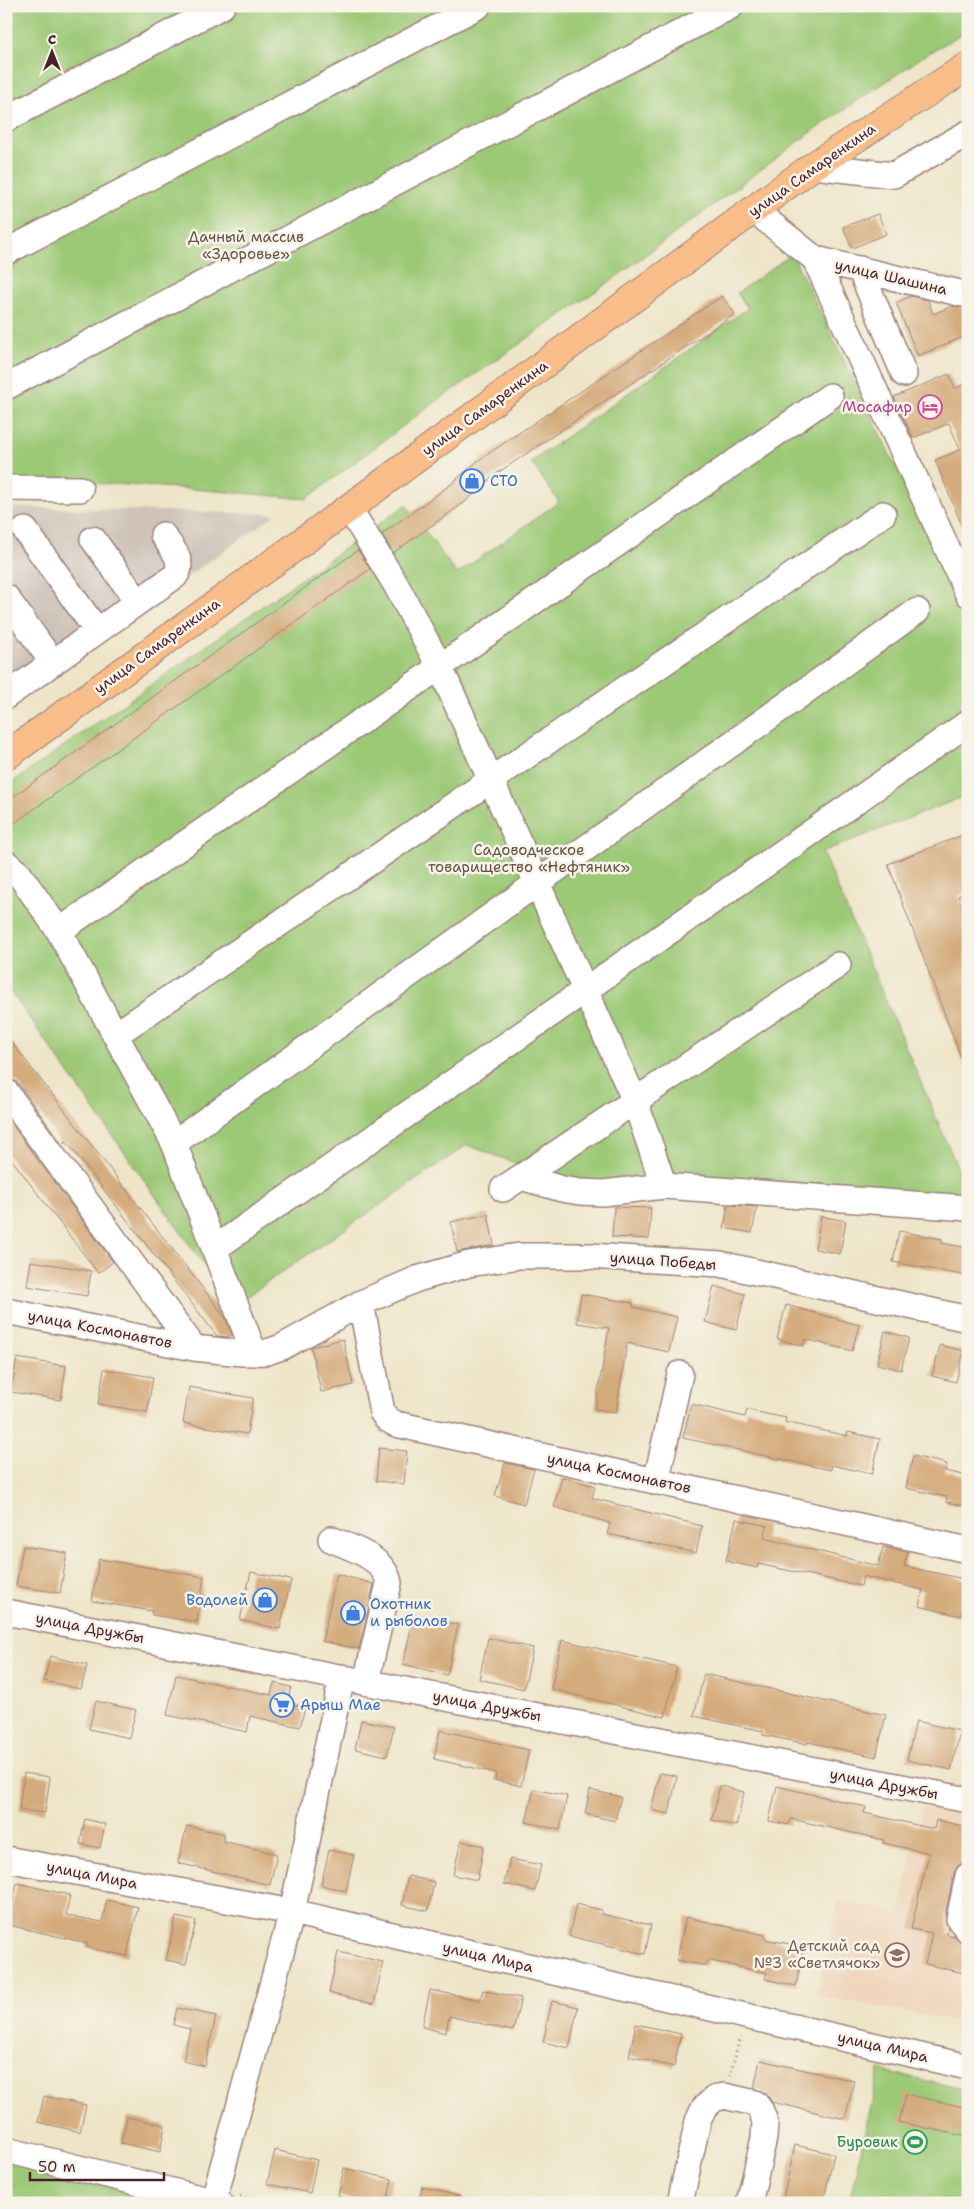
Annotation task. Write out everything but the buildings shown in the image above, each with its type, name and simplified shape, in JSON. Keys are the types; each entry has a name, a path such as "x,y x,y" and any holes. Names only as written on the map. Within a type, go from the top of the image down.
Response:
{"main road":[{"name":"улица Самаренкина","path":"6,756 349,508 813,166 968,66"}],"street":[{"path":"6,119 222,6"},
{"path":"6,252 478,6"},
{"path":"6,388 732,6"},
{"path":"813,166 894,175 968,133"},
{"path":"754,210 815,259 968,594"},
{"name":"улица Шашина","path":"815,259 968,295"},
{"path":"860,269 904,374"},
{"path":"59,931 830,396"},
{"path":"6,488 80,489"},
{"path":"349,508 396,584 440,667 635,1101 664,1186"},
{"path":"115,1035 883,514"},
{"path":"25,530 97,631"},
{"path":"7,695 175,576 179,570 179,559 162,535"},
{"path":"93,539 138,602"},
{"path":"6,598 53,663"},
{"path":"174,1143 917,611"},
{"path":"214,1249 968,723"},
{"path":"6,863 19,874 59,931 174,1143 254,1354"},
{"path":"838,965 512,1183 603,1193 664,1186 968,1208"},
{"path":"6,1092 194,1348"},
{"name":"улица Победы","path":"254,1354 282,1347 361,1303 417,1278 469,1264 519,1256 589,1256 720,1264 968,1319"},
{"name":"улица Космонавтов","path":"361,1303 382,1412 396,1424 968,1550"},
{"name":"улица Космонавтов","path":"6,1311 194,1348 254,1354"},
{"path":"656,1482 680,1374"},
{"path":"331,1538 378,1562 387,1574 389,1583 366,1682"},
{"name":"улица Дружбы","path":"6,1612 968,1800"},
{"path":"6,2150 215,2202 292,1912 342,1677"},
{"name":"улица Мира","path":"6,1859 292,1912 968,2067"},
{"path":"968,1876 959,1919 968,1930"},
{"path":"680,2203 704,2108 714,2099 724,2096 755,2103 761,2111 765,2122 764,2138 749,2203"}],"path":[{"path":"724,2096 745,2016"}],"shaded area":[{"path":"6,507 276,514 6,705"},
{"name":"Детский сад №3 «Светлячок»","path":"923,1807 968,1817 968,2024 816,1995 838,1900 899,1914"}],"green space":[{"name":"Дачный массив «Здоровье»","path":"6,6 968,6 968,30 924,56 817,128 609,282 430,406 306,499 156,487 6,481"},
{"name":"Садоводческое товарищество «Нефтяник»","path":"792,254 968,615 968,795 822,852 968,1192 968,1199 647,1174 575,1185 467,1145 233,1306 6,985 6,787 406,505 457,574 559,502 531,462 748,308 737,293"},
{"name":"Буровик","path":"879,2070 968,2090 968,2203 888,2203 851,2194"},
{"path":"6,2152 208,2203 141,2203 122,2197 116,2203 6,2203"}],"place":[{"name":"Мосафир","path":"930,407"},
{"name":"СТО","path":"472,481"},
{"name":"Водолей","path":"265,1600"},
{"name":"Охотник и рыболов","path":"353,1613"},
{"name":"Арыш Мае","path":"282,1705"},
{"name":"Детский сад №3 «Светлячок»","path":"897,1955"},
{"name":"Буровик","path":"915,2142"}]}
